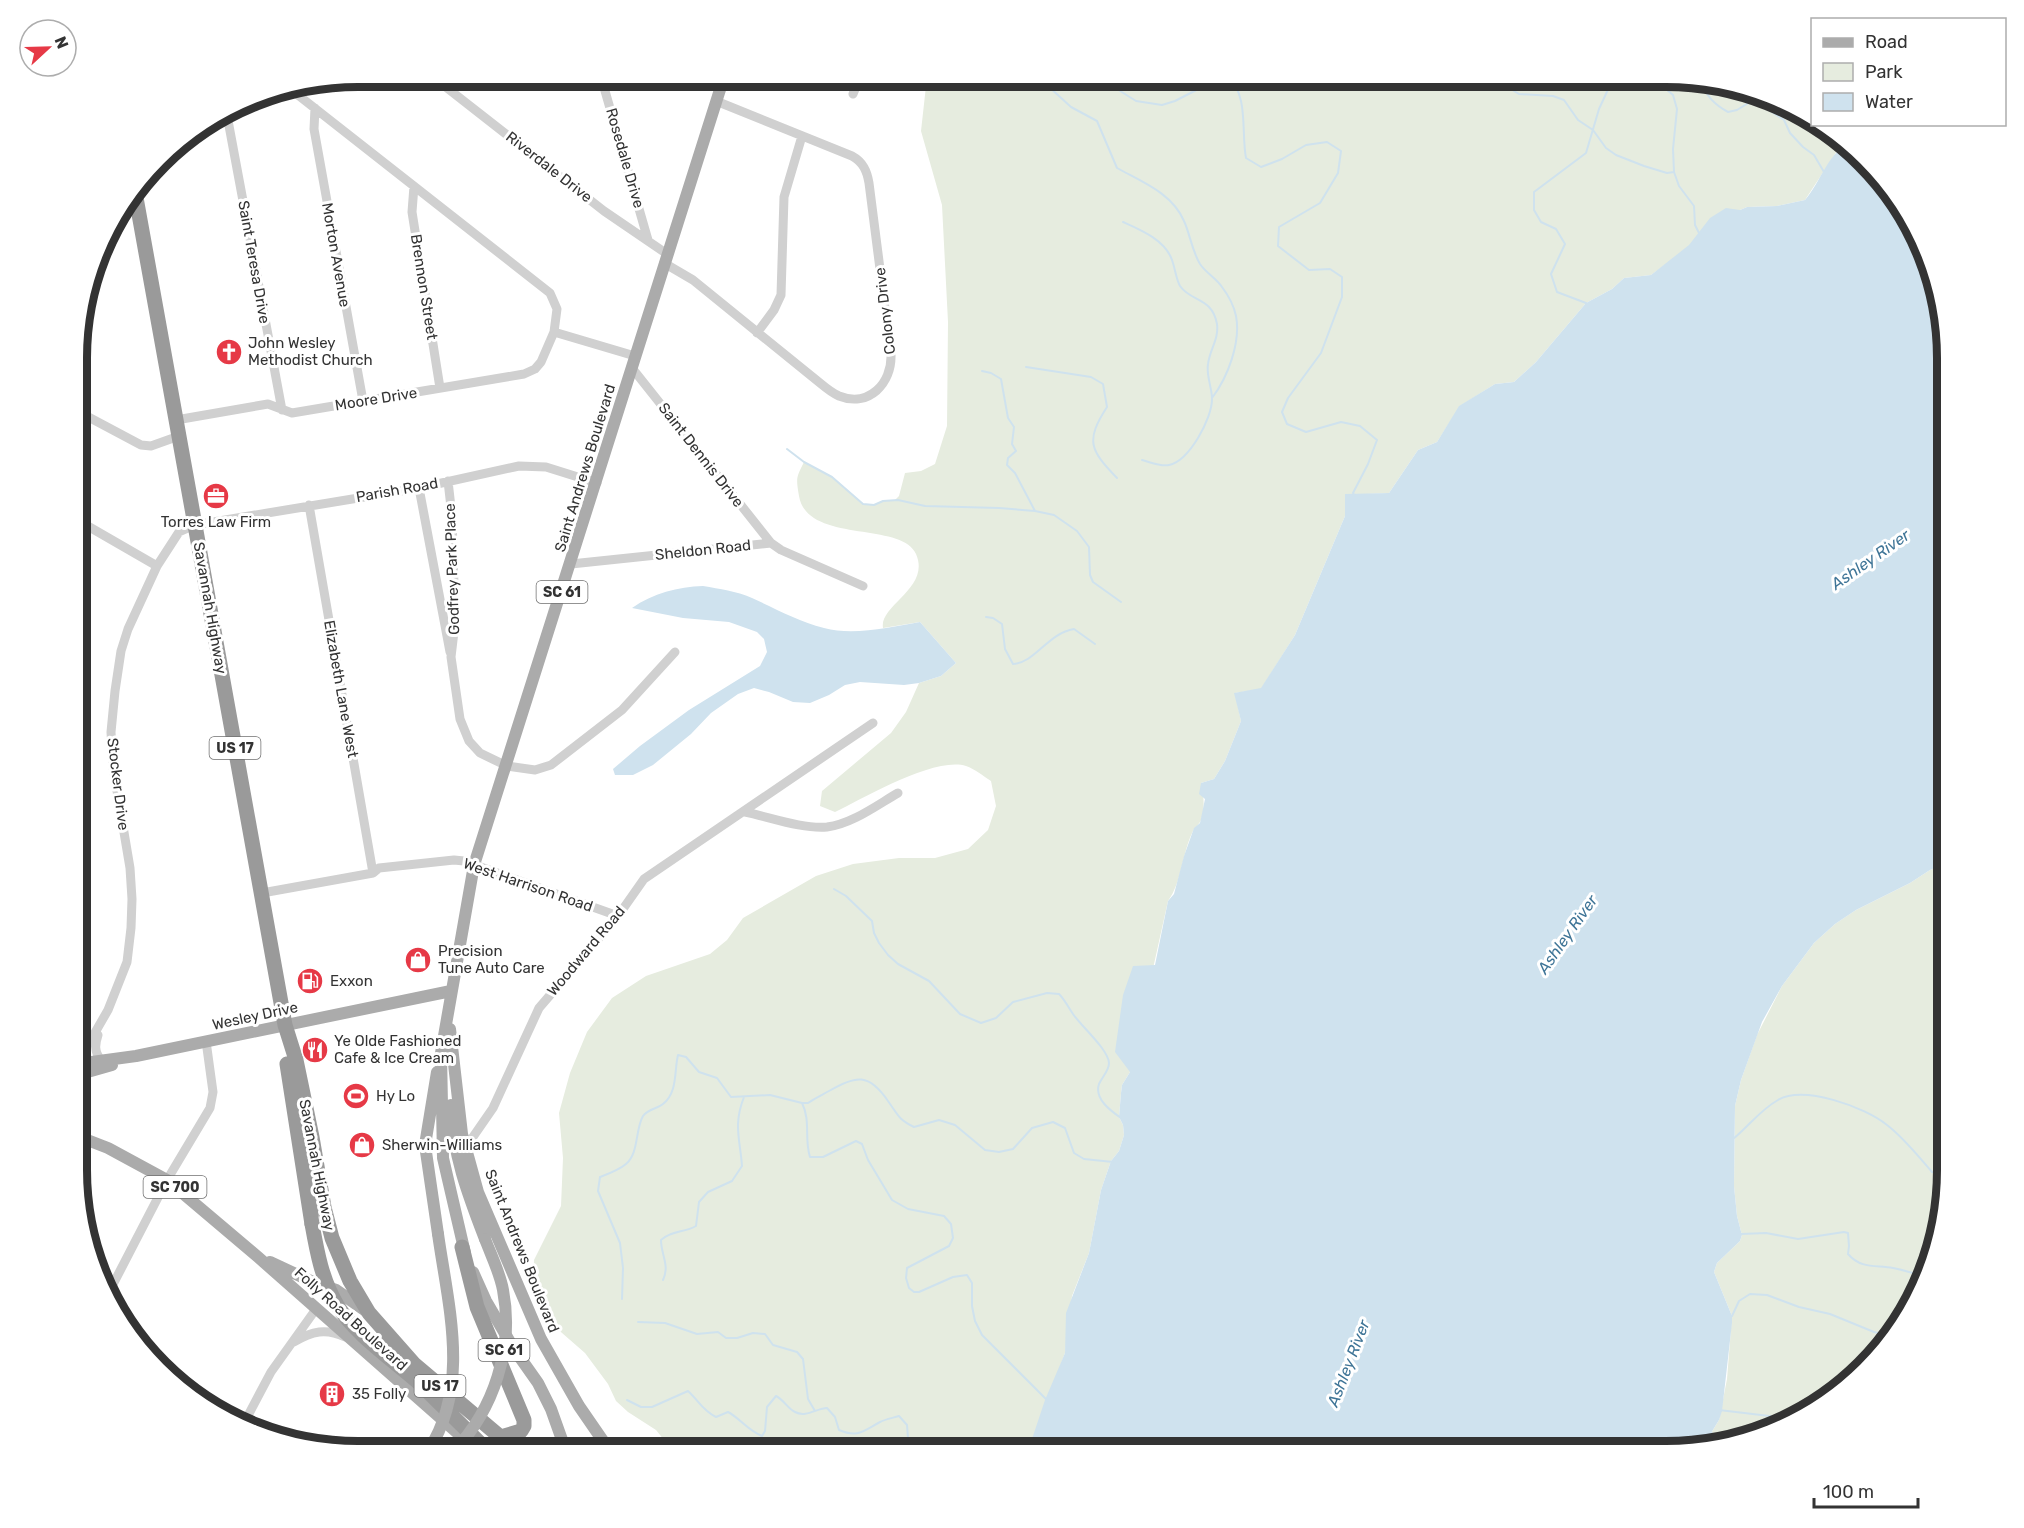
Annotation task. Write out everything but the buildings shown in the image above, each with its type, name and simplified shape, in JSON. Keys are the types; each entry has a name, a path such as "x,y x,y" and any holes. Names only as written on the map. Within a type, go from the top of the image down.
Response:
{"highway":[{"name":"Savannah Highway","path":"137,202 285,1025 296,1060 332,1238 350,1281 369,1313 414,1364 506,1441"},
{"name":"Savannah Highway","path":"285,1025 286,1059 312,1224 324,1278 343,1314 358,1330 418,1382 478,1441"},
{"path":"462,1247 477,1307 524,1420 521,1431 501,1437"}],"main road":[{"name":"Saint Andrews Boulevard","path":"562,1441 551,1409 538,1383 514,1349 486,1301 462,1247 443,1158 441,1053 450,991 474,865 721,87"},
{"name":"Wesley Drive","path":"87,1062 136,1056 450,991"},
{"name":"Saint Andrews Boulevard","path":"448,1009 462,1134 478,1192 541,1339 579,1406 603,1441"},
{"name":"SC 61","path":"433,1441 445,1414 453,1379 454,1361 425,1145 432,1091 441,1053"},
{"name":"Wesley Drive","path":"87,1072 136,1056"},
{"name":"SC 61","path":"453,1065 453,1133 458,1164 503,1288 507,1317 506,1342 499,1375 484,1411 462,1441"},
{"name":"Folly Road Boulevard","path":"87,1140 108,1148 167,1180 467,1441"},
{"name":"Folly Road Boulevard","path":"258,1257 344,1294 369,1313"},
{"path":"316,1309 324,1299 344,1294"}],"street":[{"name":"Riverdale Drive","path":"447,87 618,221 648,240 665,259"},
{"name":"Rosedale Drive","path":"604,87 648,240"},
{"path":"853,94 856,87"},
{"name":"Moore Drive","path":"176,420 268,404 292,413 524,374 541,363 554,332 557,309 550,293 297,94"},
{"name":"Colony Drive","path":"665,259 820,383 841,397 861,398 873,394 889,377 891,355 868,175 860,160 716,101"},
{"name":"Morton Avenue","path":"315,108 314,129 363,401"},
{"name":"Saint Teresa Drive","path":"228,120 282,410"},
{"path":"757,333 774,310 781,295 784,197 802,135"},
{"name":"Brennon Street","path":"414,186 412,212 440,388"},
{"path":"554,332 634,362"},
{"name":"Saint Dennis Drive","path":"634,362 771,543"},
{"path":"87,416 141,445 151,446 179,436"},
{"name":"Parish Road","path":"195,525 419,488 519,466 546,467 597,483"},
{"name":"Godfrey Park Place","path":"448,481 453,516 455,623 451,657"},
{"name":"Godfrey Park Place","path":"419,488 451,657 460,719 469,741 480,753 507,766 535,770 551,765 622,710 675,652"},
{"name":"Elizabeth Lane West","path":"309,505 373,873"},
{"name":"Stocker Drive","path":"87,1044 108,1010 124,970 131,928 130,868 113,766 111,732 115,691 128,629 157,566 179,532 195,525"},
{"path":"87,526 157,566"},
{"name":"Sheldon Road","path":"571,564 771,543 781,550 862,586"},
{"name":"Woodward Road","path":"466,1147 493,1108 539,1008 618,916 644,879 873,723"},
{"path":"745,812 826,827 849,820 898,793"},
{"name":"West Harrison Road","path":"262,893 373,873 379,868 454,860 618,916"},
{"name":"Stocker Drive","path":"99,1027 95,1046 101,1060"},
{"path":"113,1283 167,1180 210,1108 213,1092 206,1041"},
{"path":"462,1134 477,1133"},
{"path":"247,1417 261,1390 316,1309"},
{"path":"290,1345 307,1334 318,1331 329,1331 353,1341"}],"green space":[{"path":"926,87 1666,87 1702,89 1753,101 1802,123 1839,149 1805,200 1777,206 1747,207 1740,210 1651,275 1624,278 1612,289 1586,303 1536,362 1514,382 1495,384 1460,406 1437,442 1418,450 1389,493 1345,495 1345,516 1295,635 1261,689 1235,693 1241,721 1225,761 1214,779 1201,783 1204,802 1202,815 1189,840 1176,885 1168,901 1130,1072 1122,1085 1119,1117 1124,1135 1119,1151 1111,1161 1101,1190 1089,1253 1072,1296 1065,1353 1032,1441 665,1441 656,1430 628,1412 616,1401 608,1384 585,1353 554,1326 533,1293 534,1260 561,1206 563,1158 559,1113 570,1073 587,1032 612,998 646,976 710,954 727,940 743,918 816,876 853,864 899,858 935,858 968,849 988,830 996,806 991,781 969,767 953,765 919,772 835,812 820,806 822,791 891,733 906,712 919,683 941,676 956,663 920,622 883,628 884,620 889,612 917,577 919,566 916,554 907,544 893,538 836,527 819,521 806,511 799,496 797,482 804,462 832,477 863,504 874,505 883,501 895,500 899,496 905,473 921,471 935,464 947,426 948,322 942,205 921,131"},
{"path":"1937,867 1937,1170 1935,1206 1923,1257 1901,1306 1891,1321 1870,1349 1845,1374 1802,1405 1786,1413 1753,1427 1708,1438 1719,1420 1727,1379 1732,1316 1714,1272 1717,1263 1740,1241 1742,1235 1737,1216 1734,1186 1735,1106 1741,1080 1757,1035 1782,986 1814,943 1835,924 1856,910 1910,883"}],"water":[{"name":"Ashley River","path":"1839,150 1858,166 1901,222 1923,271 1935,322 1937,358 1937,867 1856,910 1835,924 1814,943 1782,986 1762,1022 1741,1080 1735,1106 1734,1186 1737,1216 1742,1235 1740,1241 1717,1263 1714,1272 1732,1316 1732,1323 1722,1411 1708,1438 1666,1441 1031,1441 1045,1400 1065,1353 1066,1313 1089,1253 1101,1190 1111,1161 1119,1151 1124,1135 1119,1117 1121,1093 1122,1085 1130,1072 1115,1052 1123,995 1133,966 1155,965 1168,901 1174,894 1194,828 1200,823 1205,799 1199,794 1201,783 1214,779 1225,761 1241,721 1234,693 1261,688 1295,635 1345,516 1345,494 1389,493 1418,450 1437,442 1459,406 1495,384 1514,382 1536,362 1586,303 1612,289 1624,278 1651,275 1689,245 1710,218 1726,208 1740,210 1747,207 1777,206 1805,200"},
{"path":"703,586 728,590 805,622 836,630 872,630 920,622 956,663 941,676 919,683 904,685 860,682 845,685 810,703 793,702 754,688 738,694 711,713 691,734 653,765 633,775 615,775 613,769 640,746 689,710 760,666 767,652 764,639 757,632 729,622 683,618 632,608 648,598 666,592"}],"waterway":[{"path":"1049,87 1071,107 1097,121 1117,168 1155,189 1179,211 1200,264 1220,284 1230,301 1235,312 1237,326 1235,348 1228,370 1212,398"},
{"path":"1114,87 1136,101 1162,105 1202,87"},
{"path":"1236,87 1242,104 1246,158 1261,167 1282,159 1306,145 1327,142 1341,151 1338,173 1320,203 1279,227 1278,246 1309,270 1330,269 1342,277 1342,297 1321,353 1288,398 1282,412 1287,424 1306,432 1341,422 1360,426 1377,440 1353,493 1355,496"},
{"path":"1507,87 1519,94 1553,96 1564,100 1578,120 1593,130 1606,148 1616,155 1667,173 1674,172"},
{"path":"1586,303 1557,292 1551,274 1565,244 1556,229 1541,222 1534,210 1534,192 1586,153 1599,109 1609,87"},
{"path":"1664,87 1673,95 1677,109 1673,149 1674,172 1679,186 1694,206 1695,225 1699,233"},
{"path":"1705,90 1715,103 1728,112 1737,110 1750,102 1764,107 1784,120 1790,133 1814,155 1824,172"},
{"path":"1123,222 1152,236 1164,247 1172,260 1180,286 1211,309 1217,324 1217,334 1208,368 1212,399 1204,428 1191,448 1177,462 1159,465 1142,460"},
{"path":"1026,367 1091,377 1103,384 1107,407 1095,428 1094,445 1101,460 1117,478"},
{"path":"982,371 1001,379 1008,418 1014,427 1012,444 1016,451 1008,458 1007,465 1015,473 1035,511"},
{"path":"787,449 804,462 832,477 863,504 874,505 883,501 898,500 925,506 999,508 1054,515 1077,531 1089,547 1090,575 1093,582 1121,602"},
{"path":"986,617 993,618 1002,624 1005,649 1013,664 1028,659 1057,636 1074,629 1095,644"},
{"path":"834,889 846,896 872,921 874,933 888,955 898,964 929,981 960,1014 981,1023 996,1018 1013,1002 1047,993 1059,994 1104,1051 1109,1066 1099,1084 1099,1095 1104,1104 1121,1118"},
{"path":"622,1299 623,1268 620,1243 598,1191 600,1177 620,1168 630,1159 643,1116 663,1104 671,1094 678,1055 686,1057 699,1072 717,1078 731,1097 770,1095 808,1103 847,1082 868,1081 875,1085 899,1116 914,1127 939,1120 955,1125 985,1150 999,1152 1013,1149 1032,1128 1053,1122 1065,1128 1074,1153 1084,1159 1113,1162"},
{"path":"1733,1139 1778,1100 1789,1096 1818,1097 1850,1105 1877,1118 1911,1147 1932,1172 1937,1172"},
{"path":"663,1280 666,1270 661,1240 696,1226 699,1202 708,1192 732,1181 742,1166 738,1124 744,1097"},
{"path":"802,1103 806,1116 810,1157 823,1157 856,1141 862,1144 868,1160 892,1200 908,1209 944,1216 951,1224 953,1238 949,1246 907,1268 906,1278 909,1288 914,1292 919,1292 953,1277 967,1275 972,1283 972,1306 975,1321 982,1335 1048,1401"},
{"path":"1741,1234 1766,1233 1798,1239 1844,1232 1848,1233 1848,1254 1858,1262 1916,1274"},
{"path":"1732,1316 1739,1301 1750,1294 1767,1295 1799,1307 1830,1314 1882,1334"},
{"path":"638,1322 665,1323 697,1334 718,1332 726,1338 737,1338 753,1333 765,1334 773,1345 797,1352 803,1359 808,1399 815,1411"},
{"path":"627,1400 641,1407 652,1407 688,1391 711,1414 716,1417 728,1412 762,1436 765,1431 767,1407 776,1396 799,1414 827,1408 835,1417 839,1430 851,1433 860,1432 882,1421 899,1416 907,1425 908,1441"},
{"path":"1719,1410 1777,1417"},
{"path":"1711,1433 1717,1436"}],"place":[{"name":"John Wesley Methodist Church","path":"229,352"},
{"name":"Torres Law Firm","path":"216,496"},
{"name":"Precision Tune Auto Care","path":"418,960"},
{"name":"Exxon","path":"310,981"},
{"name":"Ye Olde Fashioned Cafe & Ice Cream","path":"315,1050"},
{"name":"Hy Lo","path":"356,1096"},
{"name":"Sherwin-Williams","path":"362,1145"},
{"name":"35 Folly","path":"332,1394"}]}
